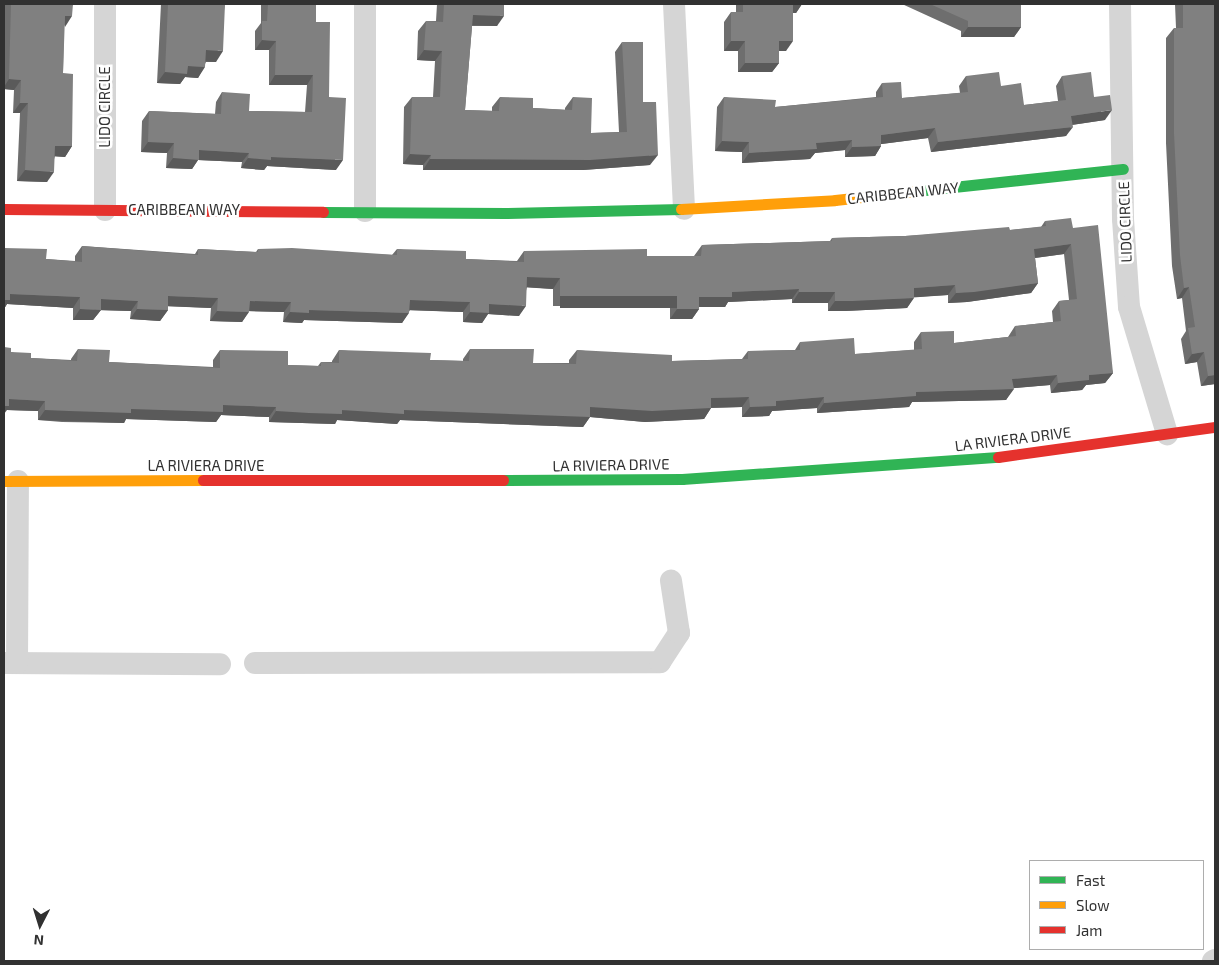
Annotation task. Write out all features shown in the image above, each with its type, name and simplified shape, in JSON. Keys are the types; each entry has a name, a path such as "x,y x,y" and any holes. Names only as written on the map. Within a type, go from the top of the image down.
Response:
{"street":[{"name":"LIDO CIRCLE","path":"105,4 105,210"},
{"path":"365,4 365,212"},
{"path":"674,4 684,209"},
{"name":"LIDO CIRCLE","path":"1120,4 1123,170 1129,307 1167,434"},
{"name":"CARIBBEAN WAY","path":"4,209 365,212 684,209 835,200 1123,170"},
{"name":"LA RIVIERA DRIVE","path":"11,482 682,479 845,470 1007,456 1215,427"},
{"path":"11,482 10,663 220,664"},
{"path":"255,663 660,662 679,633 671,581"}],"building":[{"path":"11,4 73,4 72,16 65,16 63,73 73,74 72,146 55,146 54,172 25,170 28,103 20,103 21,80 9,79"},
{"path":"168,4 225,4 223,51 206,50 205,67 188,66 187,74 165,72"},
{"path":"268,4 316,4 316,22 330,22 329,97 346,98 343,160 271,157 271,160 248,158 249,153 199,150 199,160 173,158 174,143 148,142 149,111 221,114 222,92 250,94 249,111 312,112 313,75 275,75 276,41 262,40 262,21 267,21"},
{"path":"444,4 504,4 504,16 473,15 465,110 499,111 500,97 533,98 533,108 572,110 573,97 592,98 591,133 627,132 622,42 643,42 643,102 656,102 658,155 590,160 430,159 431,155 410,154 412,97 440,97 442,51 424,50 426,21 443,22"},
{"path":"743,4 793,4 793,41 779,41 779,63 745,63 745,41 731,41 731,12 743,12"},
{"path":"930,4 1021,4 1021,27 968,27 968,21"},
{"path":"1183,4 1215,4 1215,375 1208,376 1204,352 1192,354 1188,328 1195,327 1189,287 1184,288 1180,255 1174,133 1174,28 1183,28"},
{"path":"999,72 1001,86 1021,83 1024,105 1066,100 1062,76 1091,72 1094,97 1110,95 1112,110 1071,116 1073,127 938,142 935,128 881,135 881,146 852,147 852,140 816,143 817,149 749,153 749,142 722,141 724,97 776,100 775,107 883,97 882,83 901,82 902,98 968,92 966,76"},
{"path":"1071,218 1073,228 1098,225 1113,373 1089,375 1089,380 1058,383 1057,375 1012,379 1014,389 916,392 916,396 824,403 824,397 776,401 776,406 750,407 749,397 711,398 711,408 652,411 590,407 590,417 404,410 404,414 342,410 342,414 309,413 276,411 276,407 223,405 223,412 131,409 131,413 45,410 45,401 9,399 9,406 4,406 4,347 11,348 11,352 31,353 31,358 77,361 78,349 110,350 109,362 220,368 220,350 288,351 288,365 321,366 321,362 339,363 339,350 431,353 430,360 469,361 470,349 534,349 533,363 576,364 577,350 672,355 672,361 748,359 748,351 800,350 800,342 854,338 855,354 922,349 921,332 954,331 954,343 1016,336 1015,326 1061,321 1059,301 1077,299 1071,244 1034,249 1038,283 956,293 955,285 914,288 914,298 835,301 835,292 799,292 799,289 732,292 732,297 699,297 699,309 677,309 677,296 560,296 560,278 527,277 526,306 489,304 489,313 470,312 470,302 410,300 409,313 309,310 309,313 290,312 291,302 250,301 249,312 217,311 218,298 168,296 168,310 137,309 138,301 101,299 101,310 80,309 80,297 10,294 10,300 4,300 4,248 47,249 46,259 82,262 82,246 198,255 198,249 258,252 258,249 292,248 397,255 397,249 466,251 466,259 524,262 524,251 647,249 647,256 701,256 702,245 832,241 832,238 905,236 1009,227 1010,230 1046,226 1045,221"}],"traffic: fast":[{"path":"916,191 1123,169"},
{"path":"323,212 506,213 681,209"},
{"path":"503,480 682,479 998,457"}],"traffic: slow":[{"path":"681,209 835,200 916,191"},
{"path":"4,481 203,480"}],"traffic: jam":[{"path":"4,209 323,212"},
{"path":"998,457 1215,427"},
{"path":"203,480 503,480"}]}
